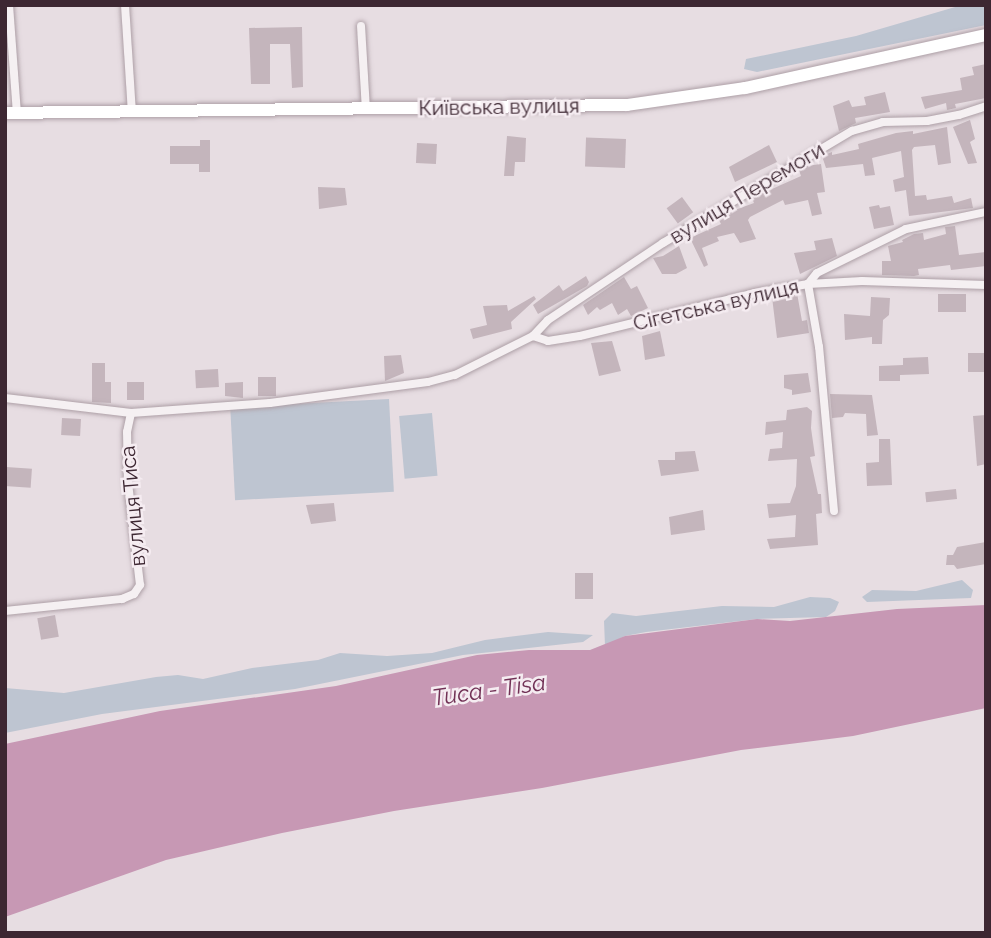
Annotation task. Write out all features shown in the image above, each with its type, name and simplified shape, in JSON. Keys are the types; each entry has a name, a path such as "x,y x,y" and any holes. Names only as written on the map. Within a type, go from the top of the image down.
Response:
{"main road":[{"name":"Київська вулиця","path":"11,113 627,105 745,88 986,35"}],"street":[{"path":"9,5 11,113"},
{"path":"125,5 132,112"},
{"path":"361,26 366,109"},
{"name":"вулиця Перемоги","path":"533,336 548,320 663,243 852,131 883,122 927,121 986,106"},
{"path":"834,511 819,347 808,284 817,273 906,229 986,212"},
{"name":"Сігетська вулиця","path":"533,336 548,341 580,336 755,293 808,284 862,281 986,285"},
{"path":"5,398 131,413 270,403 428,382 455,375 533,336"},
{"name":"вулиця Тиса","path":"5,611 122,599 134,594 140,585 128,483 127,432 131,413"}],"shaded area":[{"path":"962,5 986,5 986,25 757,72 744,69 746,59 856,36"},
{"path":"389,399 394,492 235,500 230,407"},
{"path":"432,413 437,476 405,479 399,416"},
{"path":"962,580 973,590 971,598 867,602 862,597 872,590 916,591"},
{"path":"810,597 830,598 839,602 835,611 826,617 757,619 646,632 625,636 605,646 604,621 612,613 636,616 722,606 774,607"},
{"path":"548,632 593,635 583,642 463,655 295,689 102,714 5,733 5,688 64,693 156,677 178,675 203,679 252,668 318,660 340,653 387,656 432,653 485,640"}],"water":[{"name":"Тиса - Tisa","path":"986,605 986,708 853,736 741,750 282,833 166,860 5,917 5,744 160,711 336,686 477,655 529,650 590,650 625,636 757,619 790,621 897,609"}],"building":[{"path":"302,27 303,87 292,88 290,44 270,44 270,84 251,84 249,28"},
{"path":"986,64 986,98 955,104 956,108 947,110 946,103 925,109 921,97 962,90 960,78 974,75 972,67"},
{"path":"885,92 890,112 855,118 856,123 839,131 833,106 849,100 852,107 866,105 864,97"},
{"path":"970,120 975,139 970,142 977,163 968,164 953,127"},
{"path":"947,127 951,163 938,165 935,145 914,147 912,150 915,196 926,195 927,200 952,196 954,203 971,198 973,208 909,216 906,190 895,192 893,180 904,177 901,151 872,158 875,175 865,176 863,164 826,168 822,156 859,149 858,144 896,133 913,131 913,134"},
{"path":"507,136 526,138 525,162 515,162 514,176 504,176"},
{"path":"586,138 626,139 625,168 585,167"},
{"path":"200,140 210,140 210,172 199,172 199,164 170,164 170,146 200,146"},
{"path":"417,143 437,144 436,164 416,163"},
{"path":"769,145 777,162 735,182 729,167"},
{"path":"821,164 825,192 817,193 822,214 812,216 808,200 785,205 783,200 750,217 748,220 756,239 740,243 734,233 717,237 719,241 702,248 708,265 704,267 690,238 721,224 718,218 724,214 754,203 752,198 801,176 799,170 806,166"},
{"path":"318,187 345,188 347,205 319,209"},
{"path":"682,197 693,212 678,224 667,208"},
{"path":"879,205 880,208 890,206 894,225 874,229 869,207"},
{"path":"955,226 959,255 986,252 986,266 951,270 950,265 918,269 919,275 914,276 882,275 882,261 891,261 888,246 903,242 902,240 914,234 923,233 924,240 946,234 945,227"},
{"path":"832,238 837,256 800,274 794,253 816,250 814,241"},
{"path":"679,246 687,268 676,274 662,274 653,258 663,256"},
{"path":"586,276 589,282 587,286 538,314 533,305 559,285 563,291"},
{"path":"624,277 631,289 637,286 648,308 631,316 627,309 618,315 612,303 600,310 597,307 588,315 583,305"},
{"path":"797,293 802,321 807,320 809,333 777,338 772,297"},
{"path":"938,294 966,294 966,312 938,312"},
{"path":"534,296 536,299 511,322 512,329 473,339 470,329 487,325 483,306 507,305 508,311"},
{"path":"871,297 890,298 889,315 883,320 882,344 872,344 872,337 845,340 844,314 870,316"},
{"path":"660,331 665,356 645,360 642,336"},
{"path":"612,341 621,371 599,376 591,343"},
{"path":"968,353 986,353 986,372 968,372"},
{"path":"401,355 404,373 385,381 384,356"},
{"path":"928,357 929,374 900,375 900,381 879,381 879,366 903,365 903,358"},
{"path":"92,363 105,363 105,382 111,382 111,403 92,402"},
{"path":"218,369 219,387 196,388 195,370"},
{"path":"808,373 811,392 792,395 792,390 784,388 784,375"},
{"path":"258,377 276,377 276,396 258,396"},
{"path":"127,382 144,382 144,400 127,400"},
{"path":"243,382 243,398 225,396 225,383"},
{"path":"830,394 872,395 878,435 867,436 866,414 845,413 843,417 832,418"},
{"path":"807,407 812,411 811,428 815,456 810,457 818,494 821,494 822,513 816,514 818,545 770,549 767,539 795,537 796,515 769,518 767,504 790,503 796,486 797,459 768,461 770,449 782,448 783,432 765,435 766,422 786,420 787,410"},
{"path":"986,415 986,464 977,466 973,416"},
{"path":"62,418 81,419 80,436 61,435"},
{"path":"879,439 890,439 892,485 867,486 866,463 879,462"},
{"path":"695,451 699,471 661,476 658,460 675,460 675,452"},
{"path":"6,467 32,469 31,488 5,486"},
{"path":"956,489 957,499 926,502 925,492"},
{"path":"334,503 336,521 311,524 306,505"},
{"path":"703,510 705,530 671,535 669,517"},
{"path":"986,542 986,564 957,569 954,565 946,565 947,555 953,555 957,547"},
{"path":"575,573 593,573 593,599 575,599"},
{"path":"55,615 59,637 41,640 37,618"}]}
